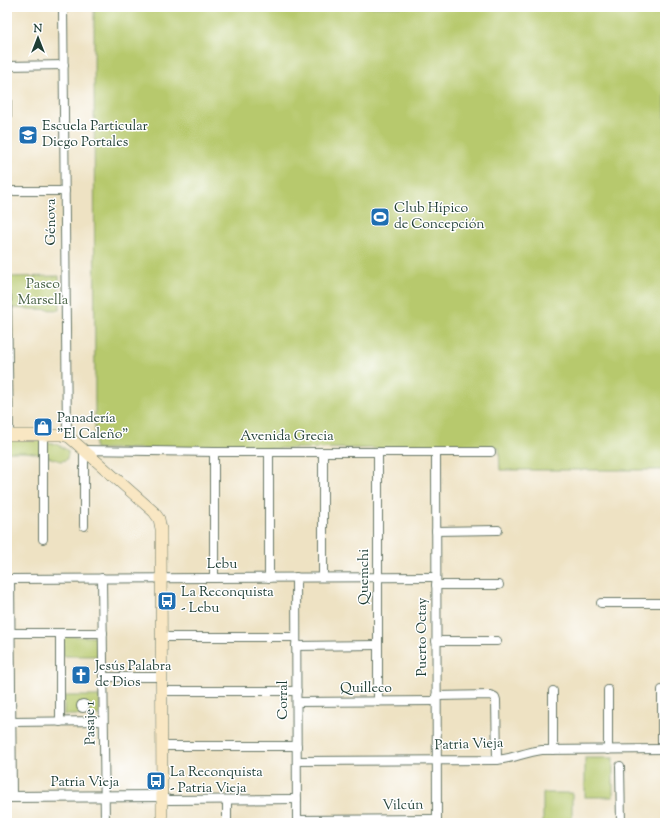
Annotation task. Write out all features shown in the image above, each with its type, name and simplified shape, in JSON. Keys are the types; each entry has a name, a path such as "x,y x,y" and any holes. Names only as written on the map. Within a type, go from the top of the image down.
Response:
{"main road":[{"path":"8,435 67,436 157,515 161,525 162,823"}],"street":[{"name":"Génova","path":"63,7 67,436"},
{"path":"64,66 7,66 7,190 65,191"},
{"path":"7,296 8,435"},
{"path":"43,435 43,539"},
{"path":"84,450 84,526"},
{"name":"Avenida Grecia","path":"84,450 214,452 491,452"},
{"path":"214,452 214,578"},
{"path":"269,452 269,578"},
{"path":"323,452 323,577"},
{"name":"Quemchi","path":"378,452 378,702"},
{"name":"Puerto Octay","path":"436,452 437,821"},
{"path":"436,531 498,530"},
{"name":"Corral","path":"296,577 297,822"},
{"name":"Lebu","path":"8,579 378,577 499,584"},
{"name":"Pasaje 1","path":"102,578 104,796"},
{"path":"8,579 11,722 9,797"},
{"path":"601,603 665,603"},
{"path":"60,633 60,722"},
{"path":"10,634 103,633"},
{"path":"162,637 296,637"},
{"path":"436,641 497,641"},
{"path":"296,646 378,645"},
{"path":"103,678 162,678"},
{"path":"608,690 608,750"},
{"path":"662,690 663,749"},
{"path":"162,691 297,691"},
{"path":"553,691 553,750"},
{"name":"Quilleco","path":"297,702 378,702 491,695 495,696 497,760"},
{"path":"11,722 104,721"},
{"path":"162,746 297,746"},
{"name":"Patria Vieja","path":"297,761 497,760 508,759 528,752 553,750 663,749"},
{"path":"620,766 621,823"},
{"path":"104,796 105,823"},
{"path":"162,796 169,800 297,799"},
{"name":"Patria Vieja","path":"9,797 162,796"},
{"path":"227,800 227,823"},
{"name":"Vilcún","path":"297,822 437,821"}],"green space":[{"name":"Club Hípico de Concepción","path":"94,7 665,7 665,470 500,470 499,448 95,449"},
{"name":"Paseo Marsella","path":"59,276 60,310 7,308 7,277"},
{"path":"7,440 47,442 62,447 68,451 68,455 66,460 61,461 34,453 7,452"},
{"path":"65,636 99,637 99,656 63,656 63,638"},
{"path":"64,696 100,696 99,715 64,715"},
{"path":"585,758 613,758 613,797 585,797"},
{"path":"543,793 572,793 572,823 543,823"}],"place":[{"name":"Escuela Particular Diego Portales","path":"28,135"},
{"name":"Club Hípico de Concepción","path":"380,217"},
{"name":"Panadería \"El Caleño\"","path":"43,427"},
{"name":"La Reconquista - Lebu","path":"167,601"},
{"name":"Jesús Palabra de Dios","path":"81,675"},
{"name":"La Reconquista - Patria Vieja","path":"156,781"}]}
